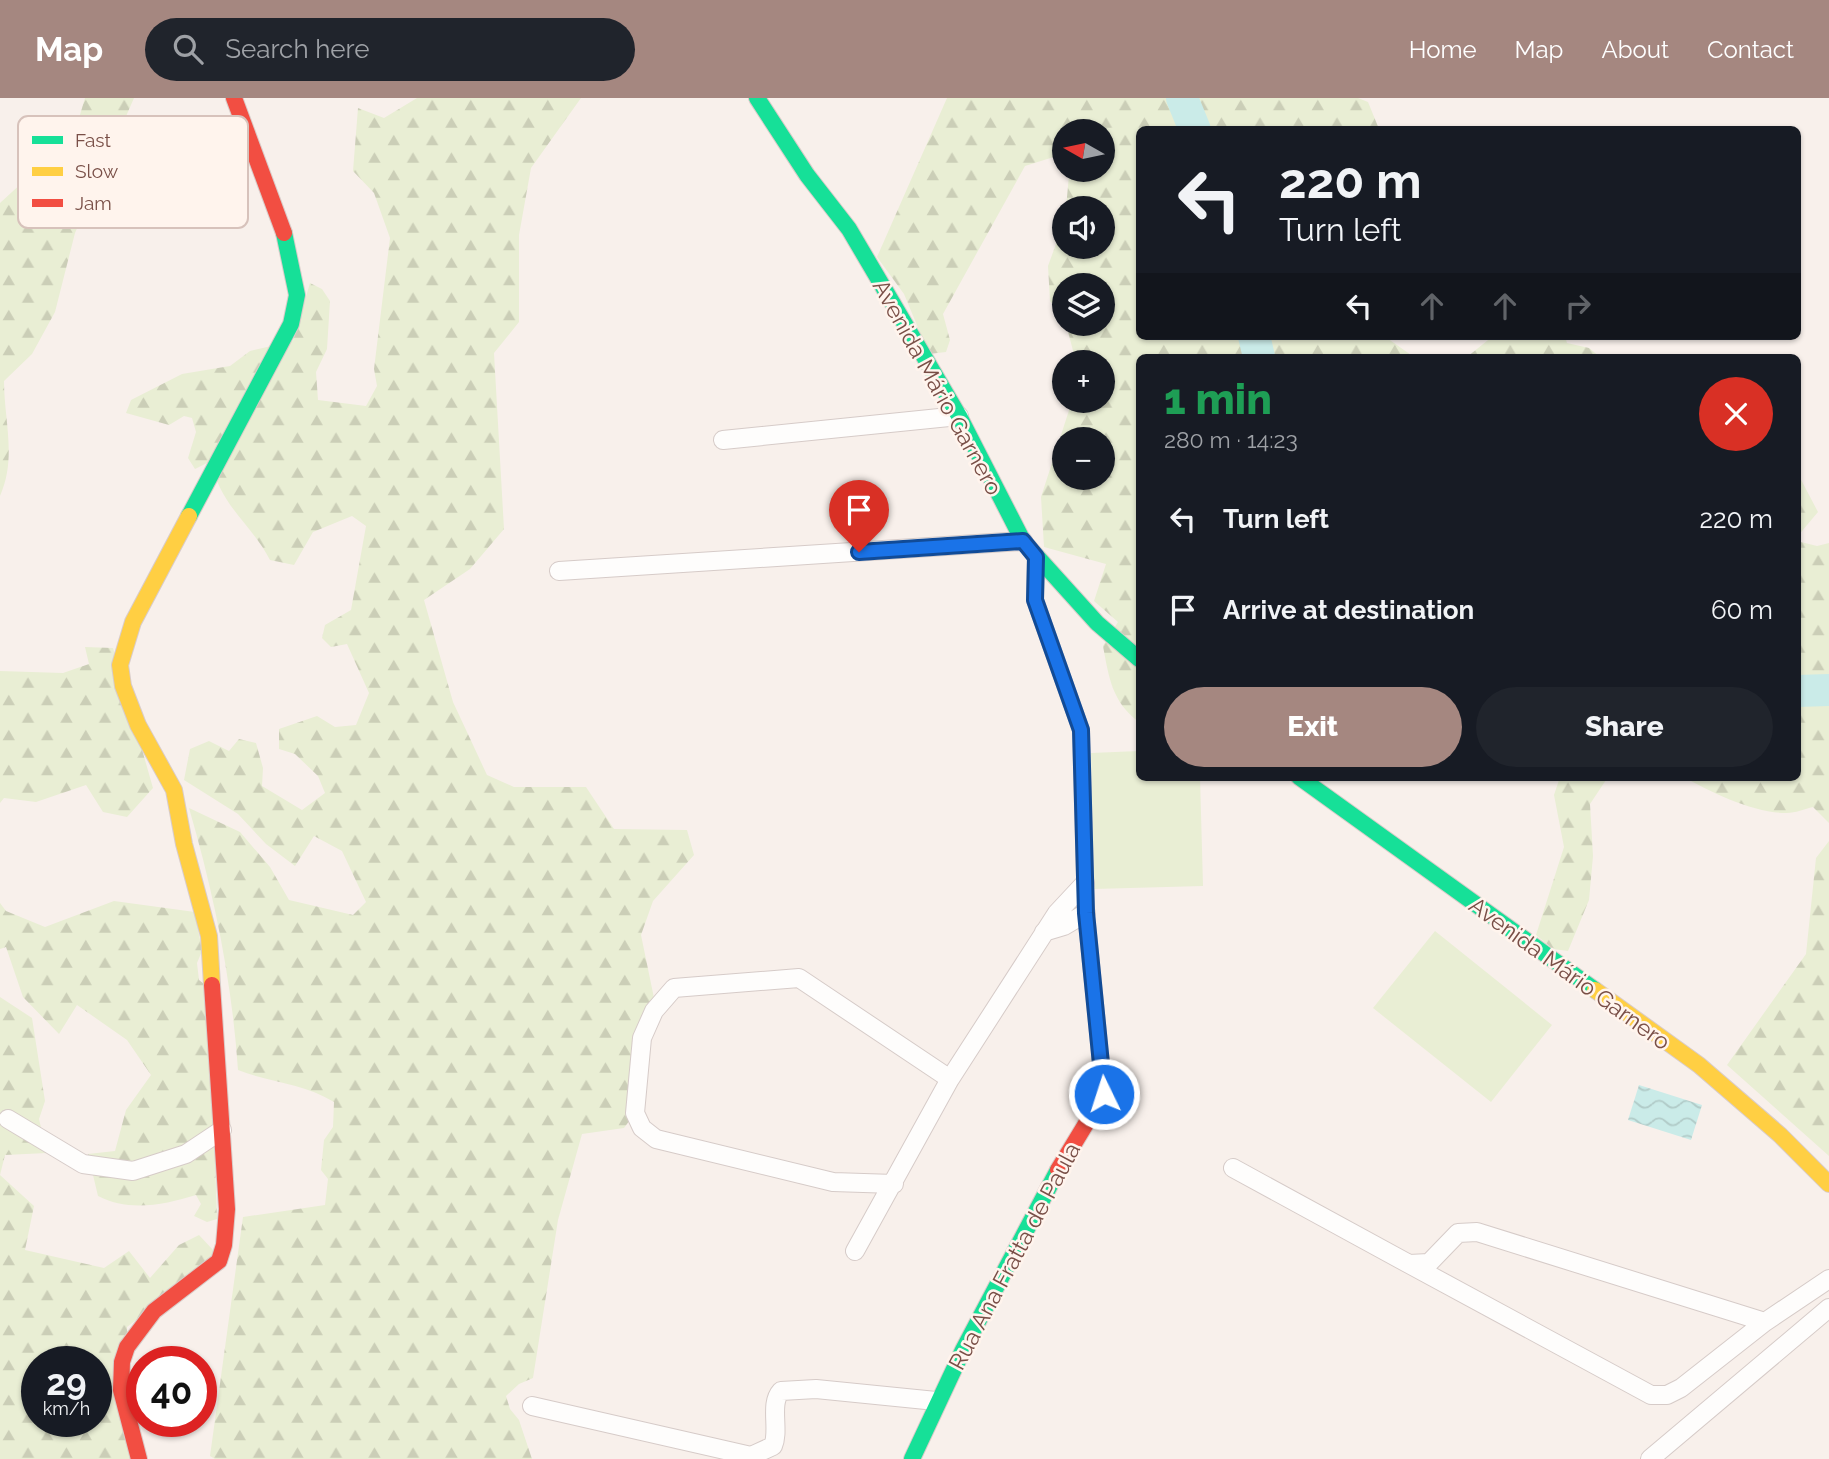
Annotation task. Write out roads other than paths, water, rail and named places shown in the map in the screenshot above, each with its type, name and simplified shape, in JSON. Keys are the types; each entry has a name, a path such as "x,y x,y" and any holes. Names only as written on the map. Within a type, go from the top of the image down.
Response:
{"street":[{"path":"234,98 241,116"},
{"name":"Avenida Mário Garnero","path":"757,98 849,229 959,416 1023,541 1097,624 1136,656"},
{"path":"769,98 784,138"},
{"path":"139,1459 122,1393 122,1357 134,1330 156,1308 212,1270 221,1256 227,1209 209,936 184,844 174,790 138,725 120,666 133,622 291,324 297,295 283,229 248,135"},
{"path":"723,440 959,416"},
{"path":"559,571 1023,541"},
{"name":"Rua Ana Fratta de Paula","path":"912,1459 936,1401 1063,1160 1104,1094 1086,913 1081,730 1035,600 1036,557"},
{"name":"Avenida Mário Garnero","path":"1305,781 1723,1083 1829,1184"},
{"path":"855,1251 950,1079 1044,932 1085,883"},
{"path":"1044,932 1064,926 1086,913"},
{"path":"894,1184 833,1182 656,1139 642,1128 635,1113 642,1038 654,1011 674,988 799,978 950,1079"},
{"path":"8,1119 83,1164 133,1171 186,1154 222,1130"},
{"path":"1233,1168 1651,1395 1667,1395 1681,1388 1765,1322 1829,1279"},
{"path":"1409,1264 1429,1263 1458,1233 1477,1233 1765,1322"},
{"path":"1650,1459 1829,1308"},
{"path":"532,1406 751,1456 765,1452 773,1446 778,1436 776,1401 781,1391 816,1389 936,1401"}],"water":[{"path":"1639,1085 1702,1105 1691,1140 1628,1120"}],"waterway":[{"path":"1182,98 1193,126"},
{"path":"1255,340 1258,354"},
{"path":"1801,691 1829,690"}]}
